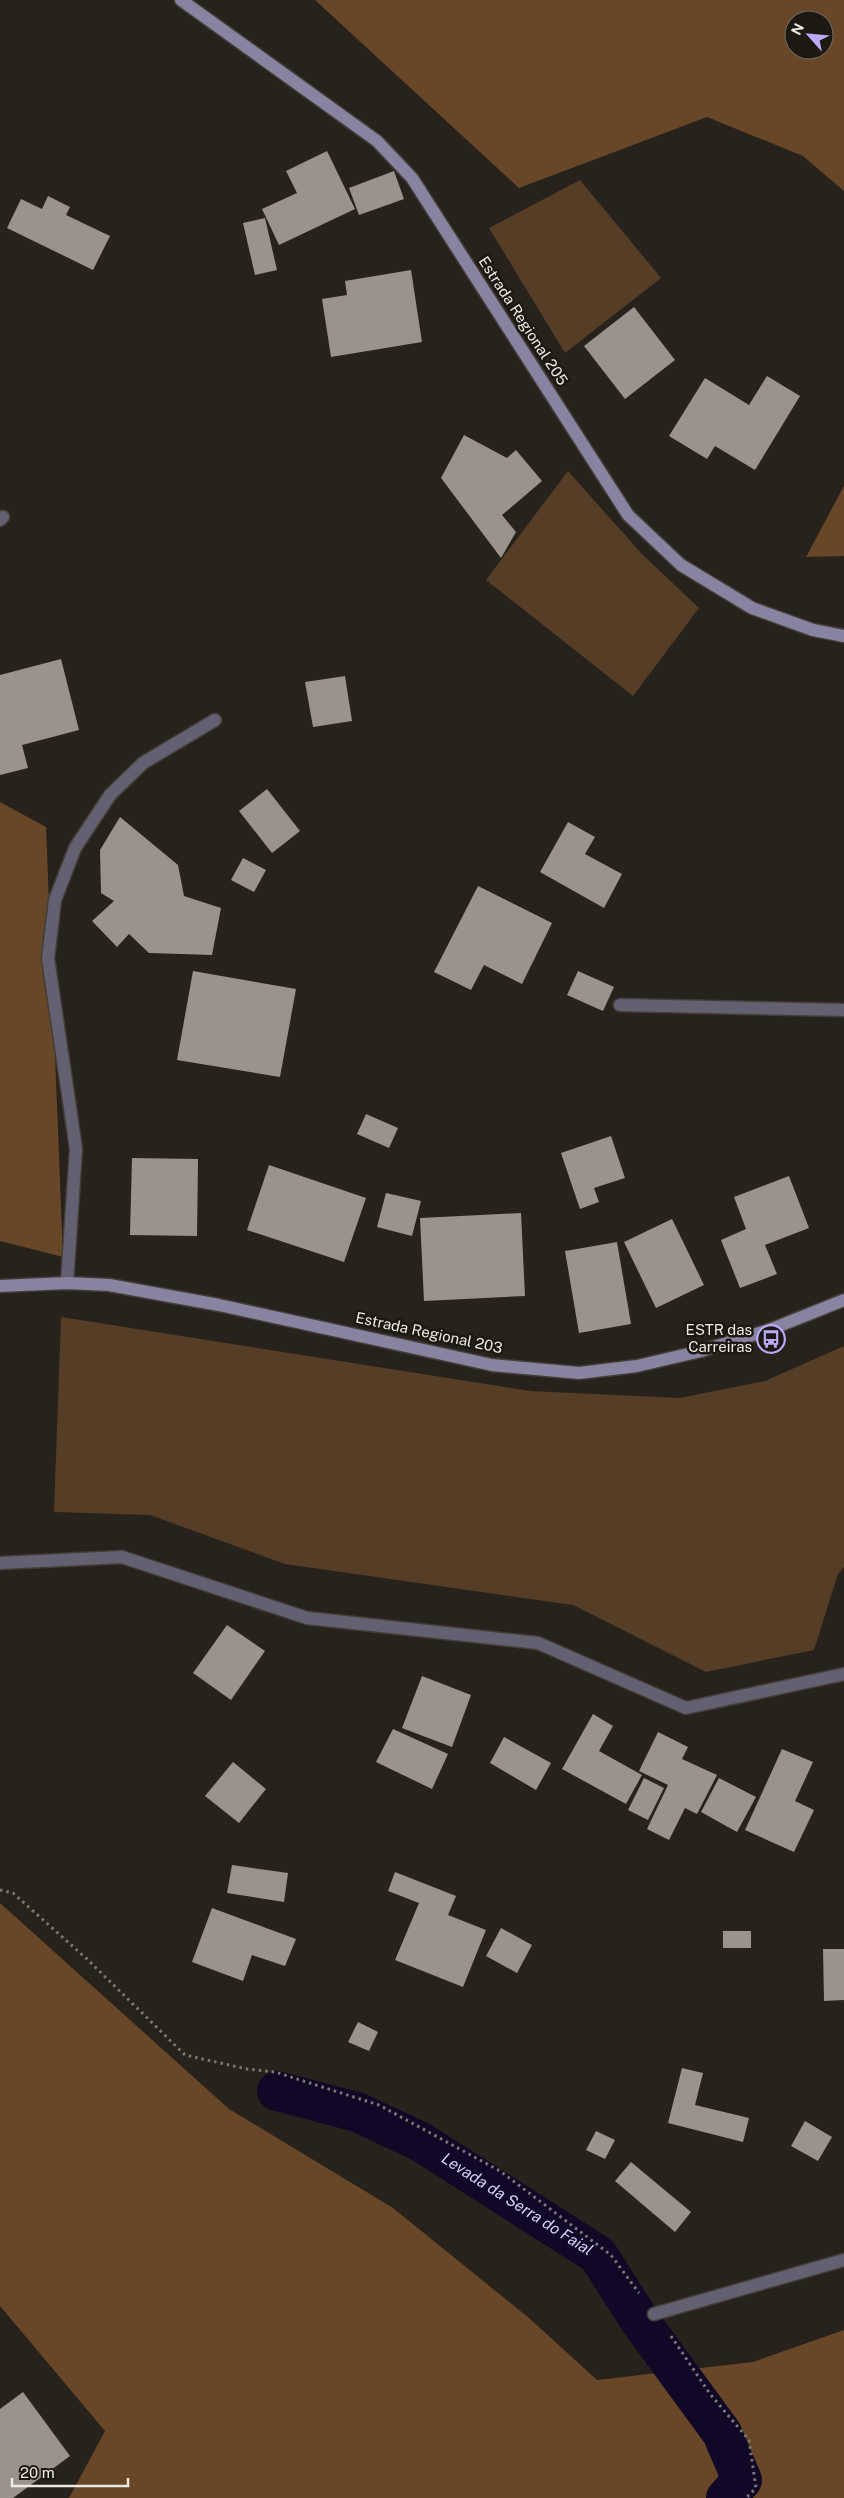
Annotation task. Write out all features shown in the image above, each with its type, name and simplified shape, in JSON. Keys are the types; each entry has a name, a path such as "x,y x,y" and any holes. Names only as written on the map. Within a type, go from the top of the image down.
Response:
{"main road":[{"name":"Estrada Regional 205","path":"181,0 377,142 412,178 628,516 681,565 752,608 813,630 844,636"},
{"name":"Estrada Regional 203","path":"0,1286 67,1283 109,1285 219,1304 492,1366 579,1373 637,1366 701,1351 768,1330 844,1300"}],"street":[{"path":"67,1283 76,1149 48,958 55,900 75,848 110,795 143,763 215,720"},
{"path":"620,1005 844,1010"},
{"path":"0,1563 122,1557 307,1618 538,1643 686,1708 844,1674"},
{"path":"654,2314 844,2260"}],"path":[{"path":"0,1890 13,1892 88,1960 184,2055 275,2072 379,2105 500,2171 611,2255 710,2394 749,2440 756,2488 746,2498"}],"shaded area":[{"path":"315,0 844,0 844,191 803,156 707,117 519,188"},
{"path":"580,180 661,278 565,353 489,228"},
{"path":"568,471 642,554 699,608 633,696 486,580"},
{"path":"844,486 844,556 806,557"},
{"path":"0,802 46,827 63,1257 0,1241"},
{"path":"61,1317 531,1391 679,1398 765,1381 844,1346 844,1567 838,1574 814,1650 706,1672 573,1605 285,1564 150,1515 54,1512"},
{"path":"0,1903 229,2109 393,2208 529,2318 597,2380 753,2362 844,2330 844,2498 69,2498 105,2431 0,2306"}],"building":[{"path":"327,151 355,209 279,245 262,209 297,193 286,171"},
{"path":"394,171 404,199 359,215 349,188"},
{"path":"48,196 70,207 66,215 110,236 93,270 7,228 21,199 42,209"},
{"path":"265,218 277,270 255,275 243,223"},
{"path":"411,270 422,342 331,357 322,299 347,295 345,281"},
{"path":"634,307 675,360 625,399 584,346"},
{"path":"767,376 800,396 755,470 715,446 707,459 669,436 705,378 749,405"},
{"path":"464,435 507,458 516,450 542,481 502,515 516,532 501,558 441,478"},
{"path":"61,659 79,730 22,745 28,768 0,775 0,675"},
{"path":"345,676 352,721 313,727 305,682"},
{"path":"267,789 300,831 272,853 239,811"},
{"path":"120,817 178,865 184,896 221,908 212,955 149,953 129,934 117,947 92,921 114,901 101,893 100,850"},
{"path":"568,822 595,837 585,854 622,874 604,908 540,872"},
{"path":"243,858 266,870 254,892 231,880"},
{"path":"478,886 552,923 522,984 484,965 471,990 434,972"},
{"path":"193,971 296,989 280,1077 177,1060"},
{"path":"578,971 614,987 603,1011 567,995"},
{"path":"366,1114 398,1128 389,1148 357,1134"},
{"path":"611,1136 625,1178 594,1188 599,1202 580,1209 561,1153"},
{"path":"132,1158 198,1159 197,1236 130,1235"},
{"path":"269,1165 366,1198 344,1262 247,1230"},
{"path":"789,1176 809,1228 765,1245 777,1274 740,1288 721,1240 746,1229 734,1197"},
{"path":"386,1193 421,1201 412,1236 377,1227"},
{"path":"521,1213 525,1296 424,1301 420,1218"},
{"path":"672,1219 704,1285 656,1308 624,1242"},
{"path":"617,1242 631,1324 579,1333 565,1251"},
{"path":"227,1625 265,1651 231,1700 193,1673"},
{"path":"422,1676 471,1695 452,1747 402,1728"},
{"path":"593,1714 613,1726 599,1751 642,1775 626,1804 562,1769"},
{"path":"393,1729 448,1754 432,1789 376,1762"},
{"path":"658,1732 688,1747 682,1759 717,1775 697,1814 685,1808 669,1840 647,1829 668,1785 639,1771"},
{"path":"504,1737 551,1763 536,1790 490,1763"},
{"path":"782,1749 813,1762 795,1801 814,1810 794,1852 745,1830"},
{"path":"233,1762 266,1789 239,1823 205,1796"},
{"path":"644,1778 664,1788 648,1820 628,1810"},
{"path":"719,1778 756,1797 737,1832 701,1812"},
{"path":"232,1865 288,1873 284,1902 227,1893"},
{"path":"395,1872 456,1896 448,1915 486,1930 463,1987 395,1960 419,1903 388,1891"},
{"path":"212,1908 296,1939 285,1966 252,1955 243,1981 192,1962"},
{"path":"501,1928 532,1945 517,1973 486,1956"},
{"path":"723,1931 751,1931 751,1948 723,1948"},
{"path":"823,1949 844,1949 844,2000 824,2001"},
{"path":"358,2022 378,2032 369,2051 348,2042"},
{"path":"682,2068 703,2073 695,2105 749,2118 743,2142 668,2123"},
{"path":"805,2121 832,2137 818,2161 791,2146"},
{"path":"596,2131 615,2140 605,2159 586,2150"},
{"path":"631,2162 691,2212 675,2232 615,2181"},
{"path":"23,2392 70,2456 13,2498 0,2498 0,2409"}],"waterway":[{"name":"Levada da Serra do Faial","path":"277,2091 357,2112 421,2142 598,2255 640,2321 722,2433 742,2480 726,2498"}],"place":[{"name":"ESTR das Carreiras","path":"771,1339"}]}
